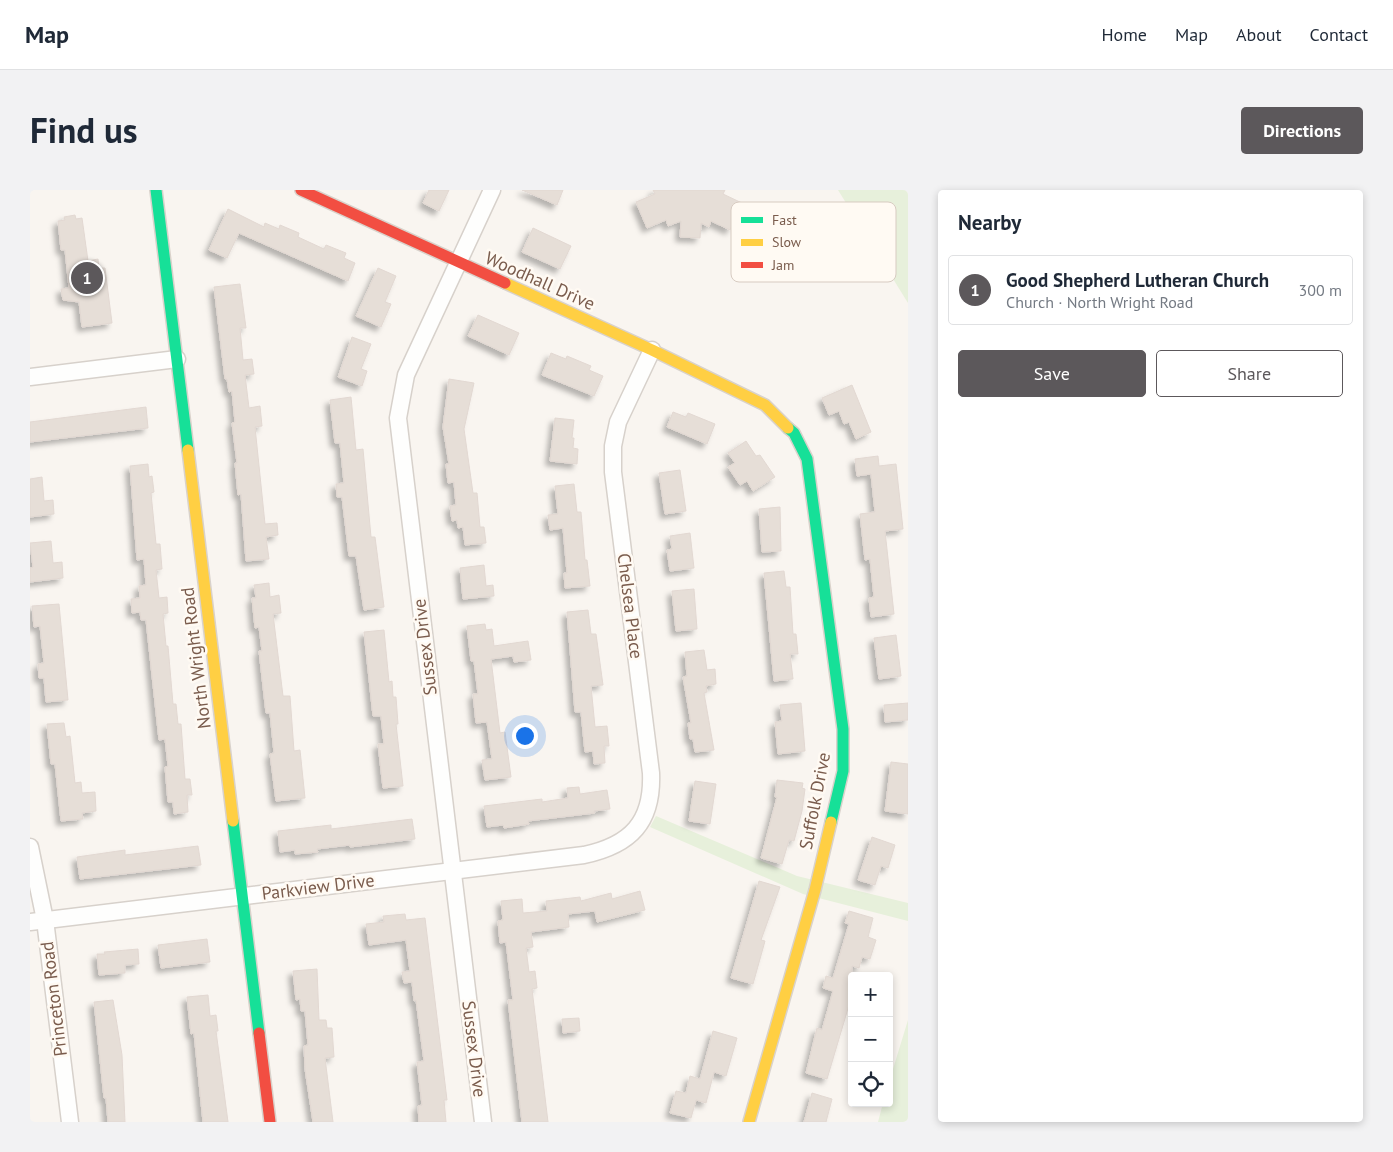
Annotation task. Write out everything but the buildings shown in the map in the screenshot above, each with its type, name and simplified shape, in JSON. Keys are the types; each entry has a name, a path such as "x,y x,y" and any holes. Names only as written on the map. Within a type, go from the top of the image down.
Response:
{"street":[{"name":"North Wright Road","path":"156,190 270,1122"},
{"name":"Sussex Drive","path":"484,1122 398,418 406,375 492,190"},
{"name":"Woodhall Drive","path":"305,191 458,263 652,350 765,405"},
{"name":"Chelsea Place","path":"605,851 634,832 644,818 652,790 613,472 613,446 618,422 652,350"},
{"path":"30,377 177,359"},
{"name":"Suffolk Drive","path":"749,1122 815,890 842,771 843,746 843,729 807,459 794,433 765,405"},
{"name":"Princeton Road","path":"30,847 37,921 70,1122"},
{"name":"Parkview Drive","path":"37,921 584,856 605,851"}],"green space":[{"path":"838,190 908,190 908,303 895,282 896,202 845,202"},
{"path":"656,816 797,876 908,903 908,921 803,894 650,827"},
{"path":"908,1020 908,1122 878,1122 882,1107 893,1107 893,1069"}],"traffic: fast":[{"path":"156,190 188,450"},
{"path":"788,428 794,433 807,459 843,729 843,771 831,822"},
{"path":"233,821 259,1033"}],"traffic: slow":[{"path":"505,283 652,350 765,405 788,428"},
{"path":"188,450 233,821"},
{"path":"749,1122 815,890 831,822"}],"traffic: jam":[{"path":"301,190 505,283"},
{"path":"259,1033 270,1122"}],"place":[{"name":"Good Shepherd Lutheran Church","path":"87,278"}]}
